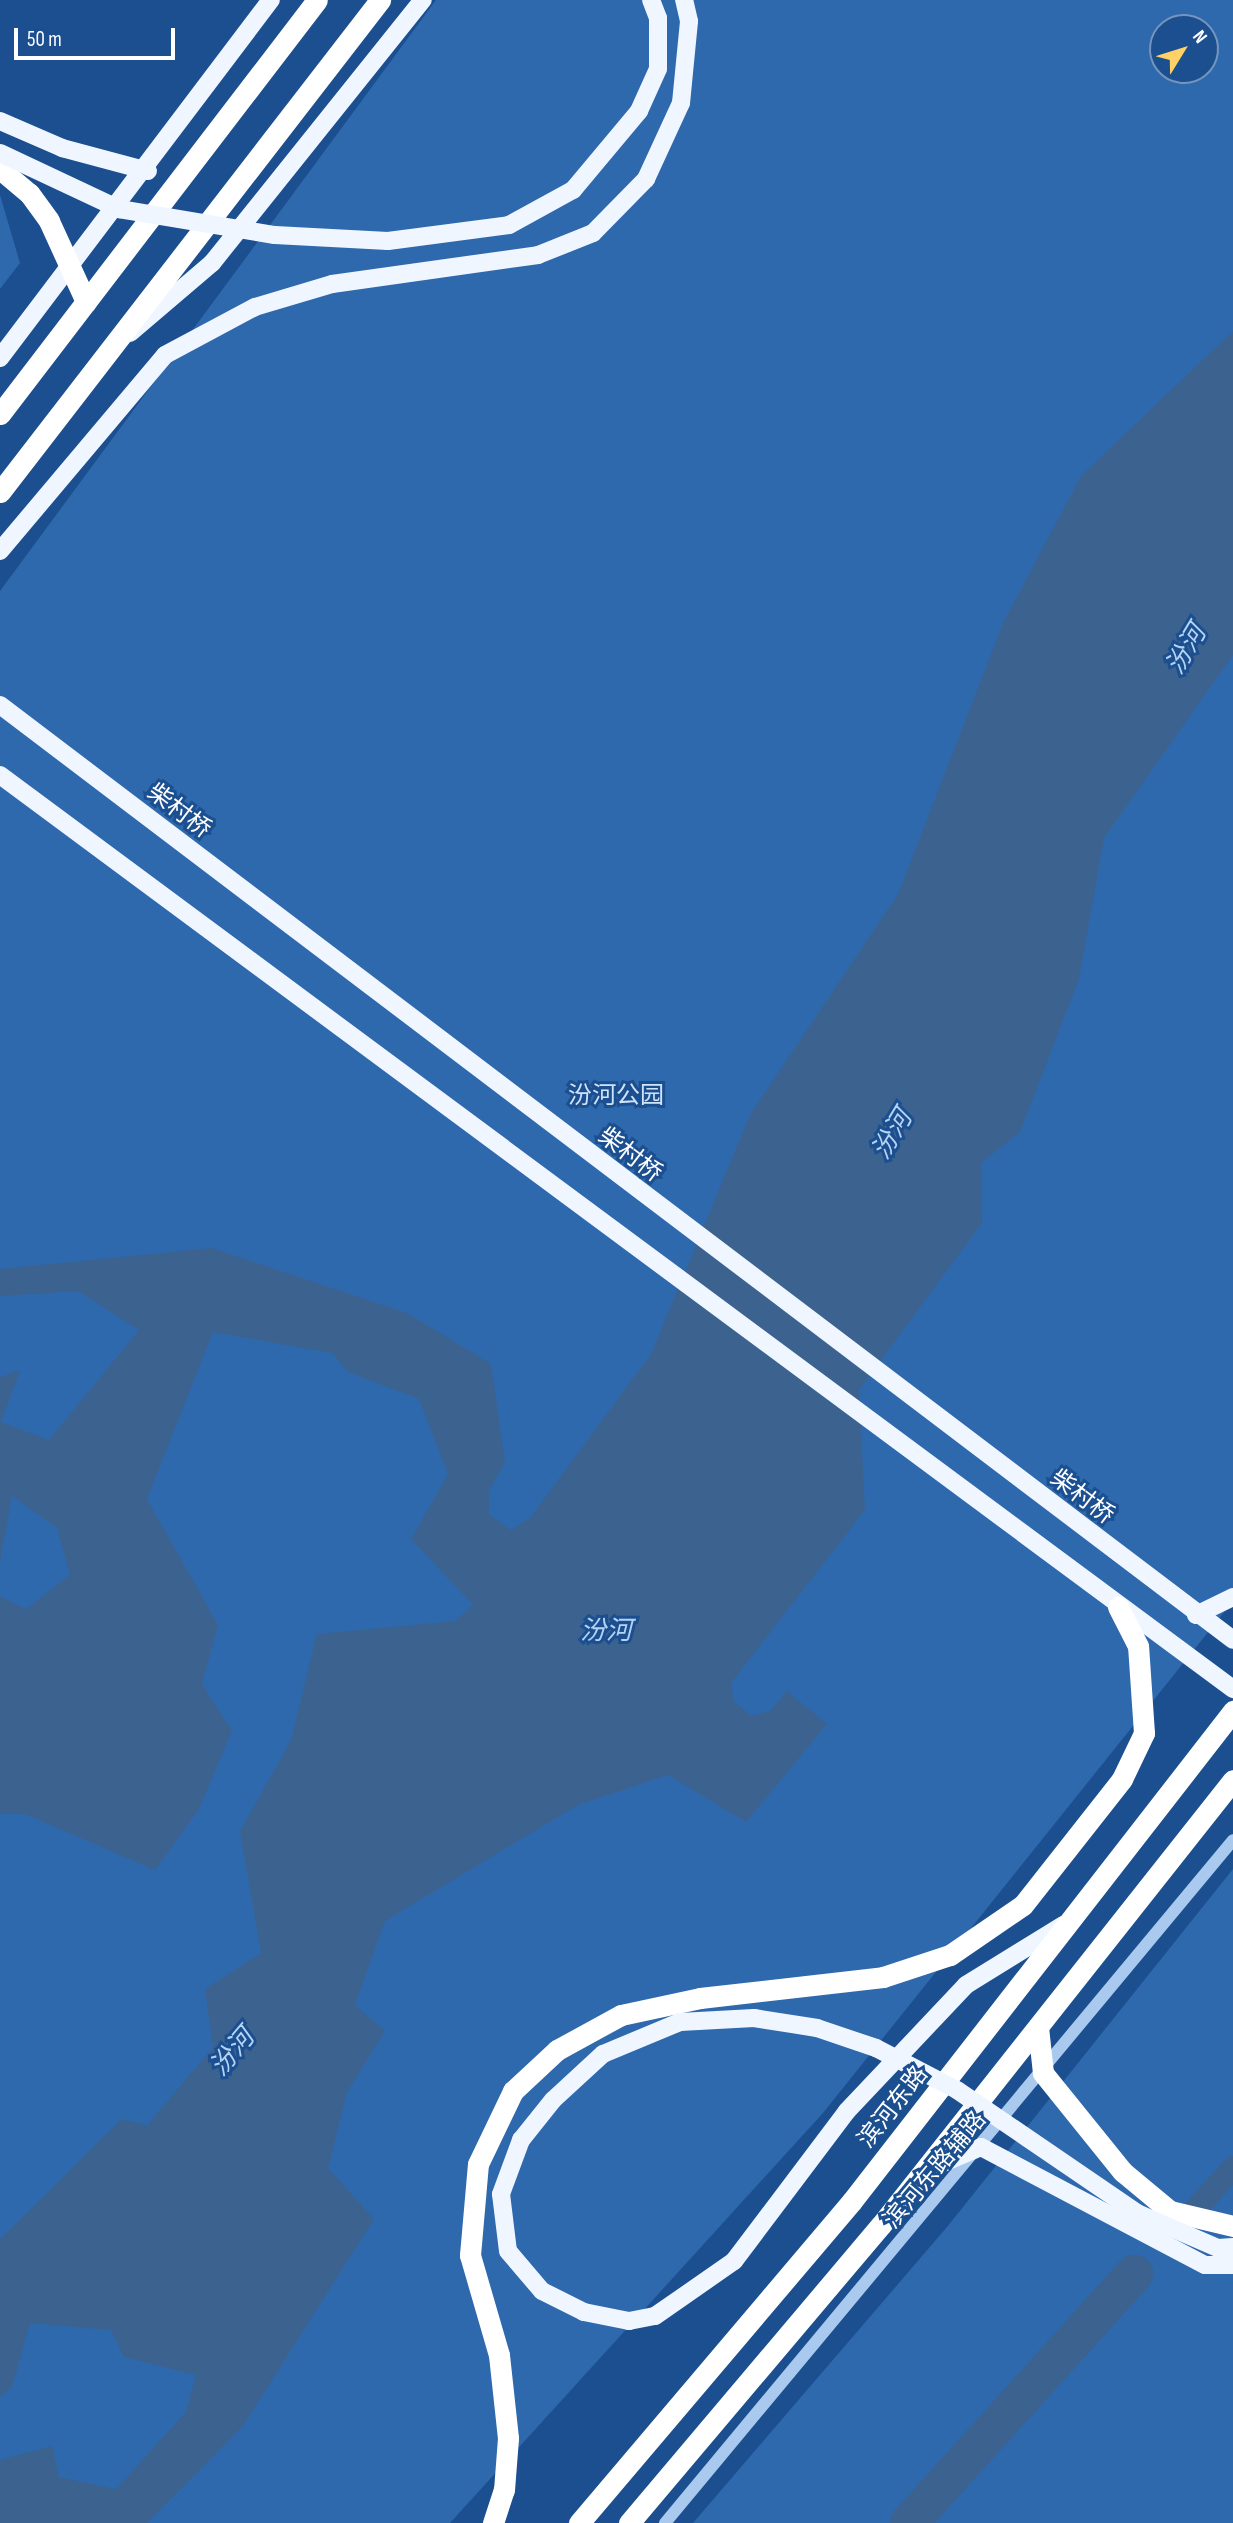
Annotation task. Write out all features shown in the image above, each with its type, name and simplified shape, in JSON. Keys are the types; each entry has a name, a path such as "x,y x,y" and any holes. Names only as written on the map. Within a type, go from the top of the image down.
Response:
{"highway":[{"path":"0,414 317,0"},
{"path":"0,492 380,0"},
{"path":"0,169 29,193 49,221 69,270 86,302"},
{"path":"493,2523 504,2490 508,2438 499,2355 470,2255 478,2164 513,2091 557,2050 621,2015 700,1998 883,1977 950,1955 1023,1906 1122,1779 1144,1733 1138,1646 1118,1606"},
{"name":"滨河东路","path":"579,2523 852,2201 1233,1711"},
{"path":"629,2523 924,2171 1233,1780"},
{"path":"1038,2027 1043,2073 1123,2172 1170,2211 1233,2226"}],"main road":[{"path":"0,358 148,171 271,0"},
{"path":"106,354 212,263 423,0"},
{"path":"0,153 119,209 275,235 388,241 509,225 573,190 639,111 658,69 658,18 650,0"},
{"path":"0,551 164,355 232,319 332,284 538,256 593,233 646,179 681,103 689,21 684,0"},
{"path":"0,121 62,148 148,171"},
{"name":"柴村桥","path":"0,705 1196,1615 1233,1640"},
{"path":"0,775 1233,1689"},
{"path":"1196,1615 1233,1597"},
{"path":"1072,1919 966,1985 847,2111 734,2261 655,2316 629,2321 584,2312 542,2291 508,2251 501,2194 521,2140 553,2100 603,2054 680,2022 754,2018 817,2028 876,2048 957,2090 1137,2213 1225,2248"},
{"path":"924,2171 981,2147 1205,2265 1233,2265"}],"street":[{"name":"滨河东路辅路","path":"665,2523 1043,2073 1233,1840"}],"green space":[{"name":"汾河公园","path":"436,0 1233,0 1233,1601 823,2113 450,2523 0,2523 0,591"},
{"path":"0,195 20,263 0,289"},
{"path":"1233,1869 1233,2523 693,2523 947,2227"}],"water":[{"name":"汾河","path":"1233,331 1233,655 1104,838 1079,979 1020,1132 981,1163 982,1223 859,1390 865,1510 731,1683 734,1702 752,1716 770,1711 787,1691 827,1724 746,1822 668,1775 578,1805 385,1921 355,2005 385,2031 347,2092 328,2168 374,2219 243,2426 147,2523 0,2523 0,2460 52,2446 59,2477 116,2489 186,2412 196,2375 124,2357 111,2330 30,2323 12,2387 0,2397 0,2239 122,2119 173,2132 219,2090 205,1989 261,1953 240,1831 291,1740 317,1634 455,1621 473,1605 411,1539 448,1474 419,1399 348,1372 332,1353 213,1332 147,1499 218,1625 202,1684 232,1731 199,1809 155,1870 25,1814 0,1814 0,1596 26,1609 70,1575 57,1528 12,1496 0,1563 0,1377 20,1370 1,1422 49,1440 139,1330 78,1291 0,1296 0,1269 212,1248 407,1313 491,1364 505,1462 489,1491 489,1514 511,1530 530,1518 651,1354 750,1115 898,894 1004,621 1081,476"}],"waterway":[{"name":"汾河","path":"134,2170 251,2032"},
{"path":"1189,2215 1233,2167"},
{"path":"909,2523 1134,2274"}]}
